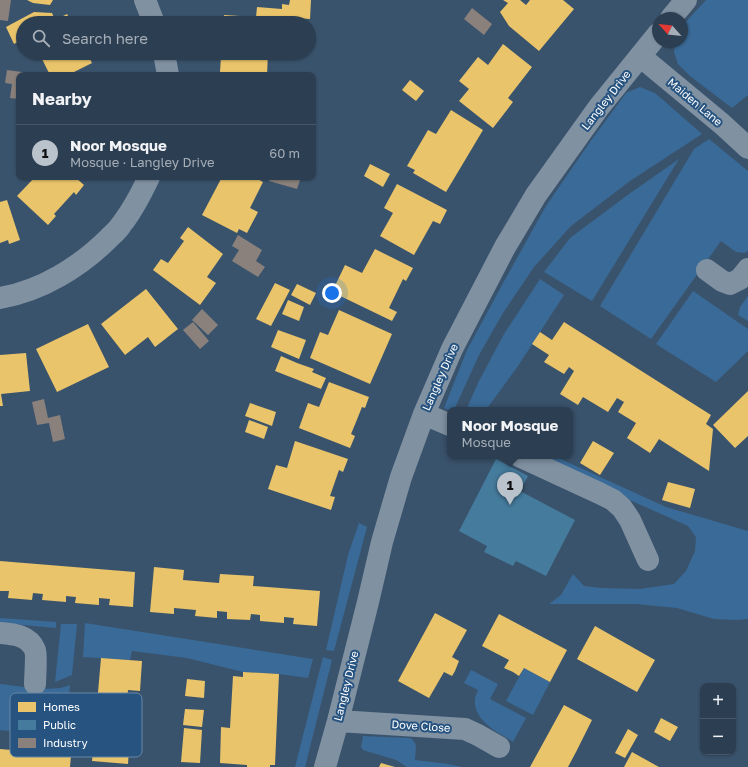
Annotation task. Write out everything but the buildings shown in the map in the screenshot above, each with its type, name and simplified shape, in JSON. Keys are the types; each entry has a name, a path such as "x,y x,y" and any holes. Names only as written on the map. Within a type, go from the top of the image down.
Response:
{"street":[{"path":"145,0 151,16"},
{"path":"676,12 686,0"},
{"name":"Langley Drive","path":"325,767 338,721 382,542 401,478 424,414 452,349 505,247 536,195 599,107 652,41"},
{"name":"Maiden Lane","path":"640,56 722,124 748,148"},
{"path":"165,60 167,72"},
{"path":"0,298 13,296 43,284 71,268 97,249 121,226 140,196 148,180"},
{"path":"706,270 722,281 730,284 740,279 748,269"},
{"path":"424,414 447,424"},
{"path":"527,459 599,492 613,500 622,508 630,520 648,560"},
{"path":"0,632 22,636 30,642 35,650 35,684"},
{"name":"Dove Close","path":"338,721 465,729 499,747"}],"shaded area":[{"path":"706,0 748,0 748,95 732,108 690,76 678,64 674,52 674,48 688,48 688,20"},
{"path":"640,87 655,93 702,134 630,181 571,226 534,267 503,313 479,355 455,407 447,407 447,410 444,408 467,350 546,206 626,93"},
{"path":"709,139 748,171 748,251 744,253 736,252 721,241 651,339 600,306 694,149"},
{"path":"679,159 592,301 544,272 570,238"},
{"path":"540,279 564,295 518,366 488,407 467,407 479,381 504,334"},
{"path":"693,291 748,329 748,351 716,382 656,344"},
{"path":"748,296 748,321 738,315 740,307"},
{"path":"538,459 561,459 666,507 748,531 748,619 714,619 677,608 637,604 549,604 561,595 573,574 584,586 601,588 640,589 674,584 686,571 695,551 696,537 688,526"},
{"path":"359,523 367,527 334,651 326,650 348,555"},
{"path":"0,618 56,622 56,628 0,623"},
{"path":"85,623 313,659 308,678 279,674 243,672 187,658 132,651 130,660 83,657"},
{"path":"61,624 77,624 72,675 55,682"},
{"path":"323,657 332,660 305,767 295,767"},
{"path":"524,668 550,682 533,715 506,701"},
{"path":"471,670 498,684 490,699 526,718 513,742 494,730 482,720 478,714 475,707 475,699 478,690 464,683"},
{"path":"0,684 45,689 70,685 69,693 10,693 10,731 0,730"},
{"path":"363,736 410,738 416,745 415,760 462,767 407,767 396,760 363,750 361,747"}],"place":[{"name":"Noor Mosque","path":"510,505"}]}
